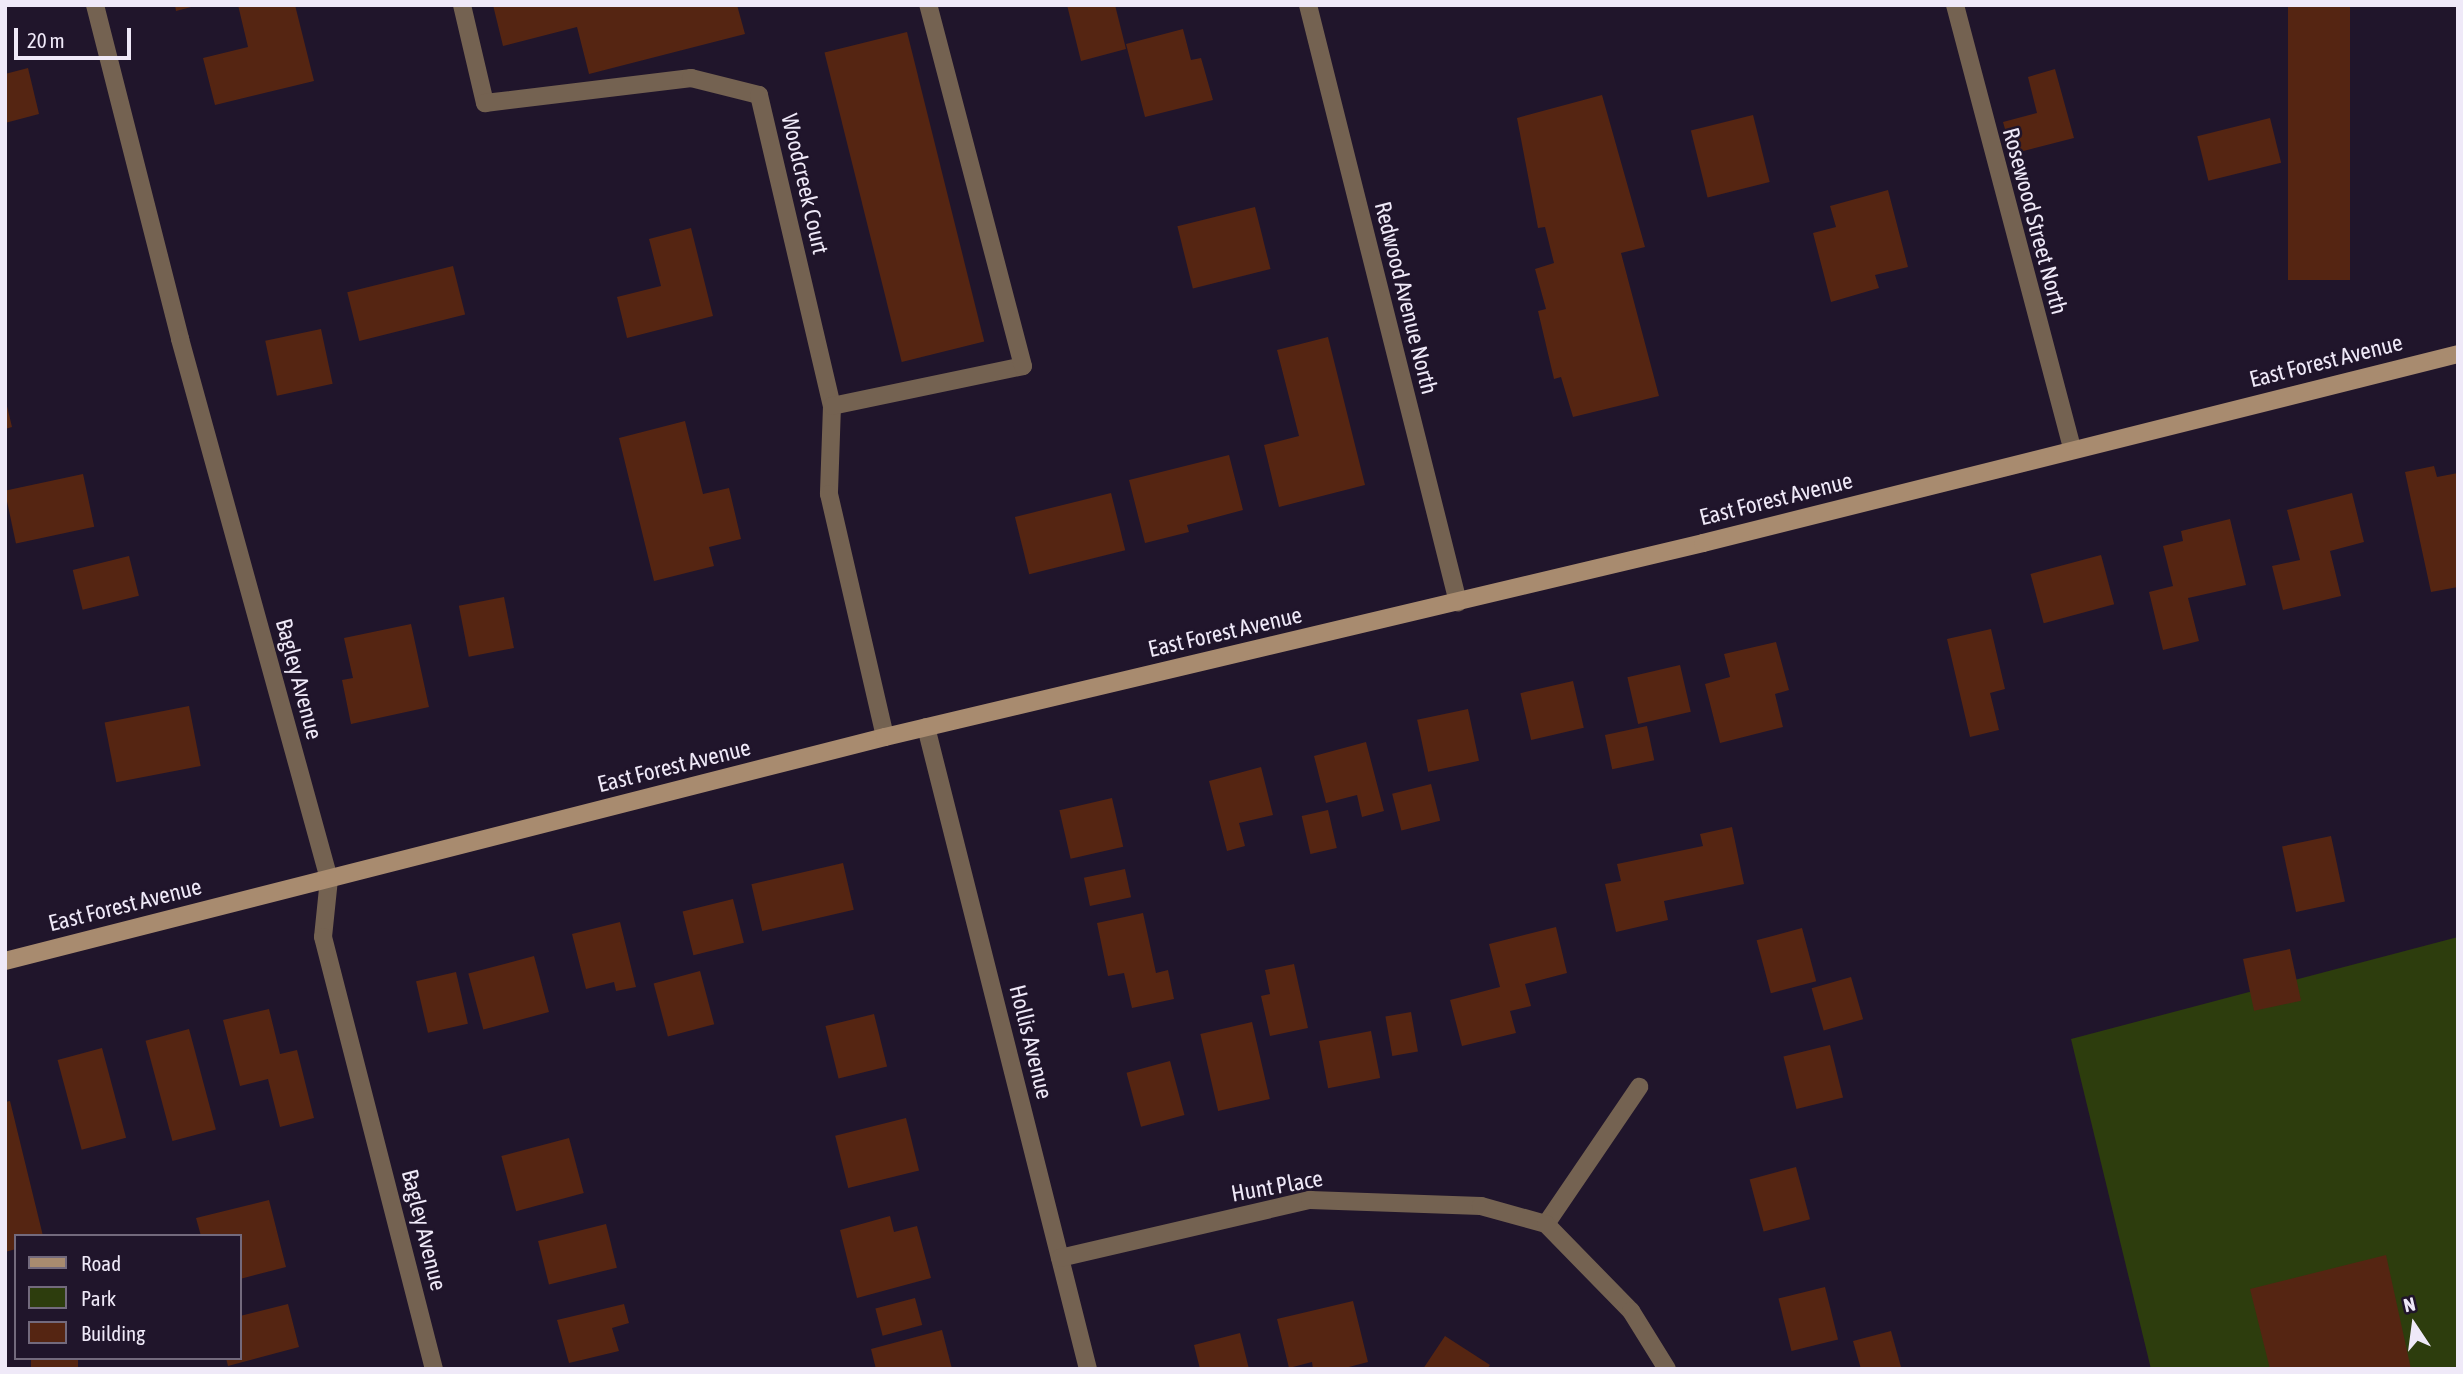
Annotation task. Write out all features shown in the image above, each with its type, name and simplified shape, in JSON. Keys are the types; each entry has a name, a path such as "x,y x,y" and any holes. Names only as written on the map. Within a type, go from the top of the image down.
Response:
{"street":[{"name":"Bagley Avenue","path":"95,5 180,339 329,878 323,937 434,1369"},
{"name":"Woodcreek Court","path":"462,5 485,103 691,78 759,95 832,406 829,494 886,737"},
{"path":"832,406 1023,366 929,5"},
{"name":"Redwood Avenue North","path":"1308,5 1458,602"},
{"name":"Rosewood Street North","path":"1955,5 2072,449"},
{"name":"East Forest Avenue","path":"5,961 926,727 1458,602 2458,354"},
{"name":"Hollis Avenue","path":"926,727 1088,1369"},
{"path":"1546,1224 1639,1087"},
{"name":"Hunt Place","path":"1060,1258 1311,1200 1482,1206 1546,1224 1631,1311 1667,1369"}],"green space":[{"path":"2458,937 2458,1369 2151,1369 2071,1039"}],"building":[{"path":"175,5 194,5 195,6 176,11"},
{"path":"238,5 295,5 314,81 215,105 203,58 248,47"},
{"path":"493,5 737,5 745,34 589,74 577,27 503,46"},
{"path":"1067,5 1115,5 1126,49 1081,61"},
{"path":"2288,5 2350,5 2350,280 2288,280"},
{"path":"1183,29 1191,60 1201,58 1213,100 1145,117 1126,44"},
{"path":"907,32 984,342 902,362 825,53"},
{"path":"28,68 39,114 5,123 5,74"},
{"path":"2055,69 2074,138 2012,154 2003,122 2037,113 2028,77"},
{"path":"1602,95 1645,247 1621,253 1659,396 1573,417 1561,377 1554,379 1538,311 1546,309 1535,269 1554,263 1545,227 1538,228 1517,118"},
{"path":"1753,115 1770,182 1708,197 1691,130"},
{"path":"2270,118 2281,163 2208,181 2197,136"},
{"path":"1888,190 1908,267 1875,275 1879,288 1831,302 1813,233 1836,227 1830,206"},
{"path":"1255,207 1270,269 1193,288 1177,226"},
{"path":"691,228 713,316 627,338 617,297 661,286 649,239"},
{"path":"453,266 465,315 359,341 347,292"},
{"path":"321,329 333,384 277,396 265,341"},
{"path":"1328,337 1365,485 1279,507 1264,445 1299,436 1277,350"},
{"path":"5,403 12,427 5,429"},
{"path":"685,421 703,494 729,488 741,539 709,547 714,566 654,581 619,438"},
{"path":"1229,455 1243,510 1187,525 1189,532 1145,543 1129,480"},
{"path":"2434,466 2437,477 2458,473 2458,587 2431,592 2405,472"},
{"path":"83,474 94,527 16,543 5,491"},
{"path":"1111,493 1125,550 1029,574 1015,517"},
{"path":"2352,493 2364,542 2330,551 2341,596 2283,610 2272,566 2300,560 2287,510"},
{"path":"2230,519 2246,585 2188,598 2199,641 2163,650 2149,592 2173,586 2163,546 2183,541 2181,531"},
{"path":"2101,555 2114,604 2044,623 2030,574"},
{"path":"129,556 139,596 83,610 73,570"},
{"path":"504,597 514,648 469,657 459,606"},
{"path":"411,624 429,707 351,724 342,680 353,678 344,638"},
{"path":"1991,629 2005,689 1990,693 1999,730 1970,737 1947,639"},
{"path":"1776,642 1789,690 1775,694 1783,727 1720,743 1705,684 1730,677 1724,654"},
{"path":"1680,665 1691,712 1638,724 1627,677"},
{"path":"1573,681 1584,728 1531,740 1520,693"},
{"path":"189,706 201,766 116,782 105,722"},
{"path":"1468,709 1479,761 1428,772 1417,720"},
{"path":"1647,726 1654,760 1612,769 1605,735"},
{"path":"1366,742 1384,811 1362,817 1357,795 1326,803 1314,756"},
{"path":"1261,767 1273,815 1239,823 1245,846 1227,851 1209,781"},
{"path":"1431,784 1440,821 1401,831 1392,794"},
{"path":"1112,798 1123,847 1071,859 1059,810"},
{"path":"1328,810 1337,848 1310,854 1302,816"},
{"path":"1732,827 1744,884 1664,901 1668,920 1616,932 1605,884 1621,881 1617,864 1703,846 1700,834"},
{"path":"2331,836 2345,902 2296,912 2282,846"},
{"path":"843,863 854,910 762,931 751,884"},
{"path":"1125,869 1131,897 1090,906 1084,878"},
{"path":"733,899 744,943 693,955 683,912"},
{"path":"1143,913 1156,973 1168,970 1174,999 1132,1008 1124,973 1108,976 1097,923"},
{"path":"620,922 636,987 616,991 614,982 586,989 572,934"},
{"path":"1556,927 1567,973 1525,984 1531,1006 1510,1011 1516,1033 1462,1046 1450,1000 1500,987 1489,944"},
{"path":"1802,928 1816,981 1771,993 1757,940"},
{"path":"2290,949 2301,1001 2254,1011 2243,959"},
{"path":"534,956 549,1012 483,1030 468,974"},
{"path":"1294,964 1308,1028 1270,1036 1261,996 1270,994 1265,970"},
{"path":"700,971 714,1024 668,1037 654,983"},
{"path":"456,972 468,1024 428,1033 416,981"},
{"path":"1851,977 1863,1019 1824,1031 1812,988"},
{"path":"269,1009 280,1054 297,1050 314,1118 280,1127 268,1079 240,1086 223,1020"},
{"path":"1411,1012 1418,1051 1392,1056 1385,1017"},
{"path":"874,1014 887,1066 839,1078 825,1026"},
{"path":"1252,1022 1270,1099 1218,1111 1200,1034"},
{"path":"189,1029 216,1129 172,1141 146,1041"},
{"path":"1371,1031 1380,1078 1328,1088 1319,1041"},
{"path":"1830,1045 1843,1097 1796,1109 1783,1057"},
{"path":"102,1048 126,1138 82,1150 58,1060"},
{"path":"1170,1061 1184,1115 1141,1127 1127,1073"},
{"path":"10,1101 43,1234 14,1234 14,1250 5,1252 5,1102"},
{"path":"906,1118 919,1170 848,1188 835,1136"},
{"path":"569,1138 584,1193 516,1211 501,1156"},
{"path":"1796,1167 1810,1219 1764,1232 1750,1179"},
{"path":"269,1200 286,1267 242,1278 242,1234 200,1234 196,1218"},
{"path":"890,1216 894,1232 917,1226 931,1278 857,1298 840,1230"},
{"path":"606,1224 617,1268 549,1285 538,1241"},
{"path":"2386,1255 2411,1369 2270,1369 2250,1289"},
{"path":"1825,1287 1838,1339 1791,1351 1778,1299"},
{"path":"915,1298 922,1325 883,1336 875,1309"},
{"path":"1353,1301 1368,1362 1341,1369 1313,1369 1312,1362 1289,1368 1277,1319"},
{"path":"288,1304 299,1347 228,1366 226,1360 242,1360 242,1316"},
{"path":"624,1304 629,1323 612,1328 619,1351 569,1363 557,1320"},
{"path":"942,1330 952,1369 876,1369 871,1349"},
{"path":"1891,1331 1901,1367 1861,1369 1853,1341"},
{"path":"1240,1333 1249,1369 1200,1369 1194,1345"},
{"path":"1445,1336 1490,1365 1487,1369 1423,1369"},
{"path":"31,1360 78,1360 78,1369 31,1369"}]}
